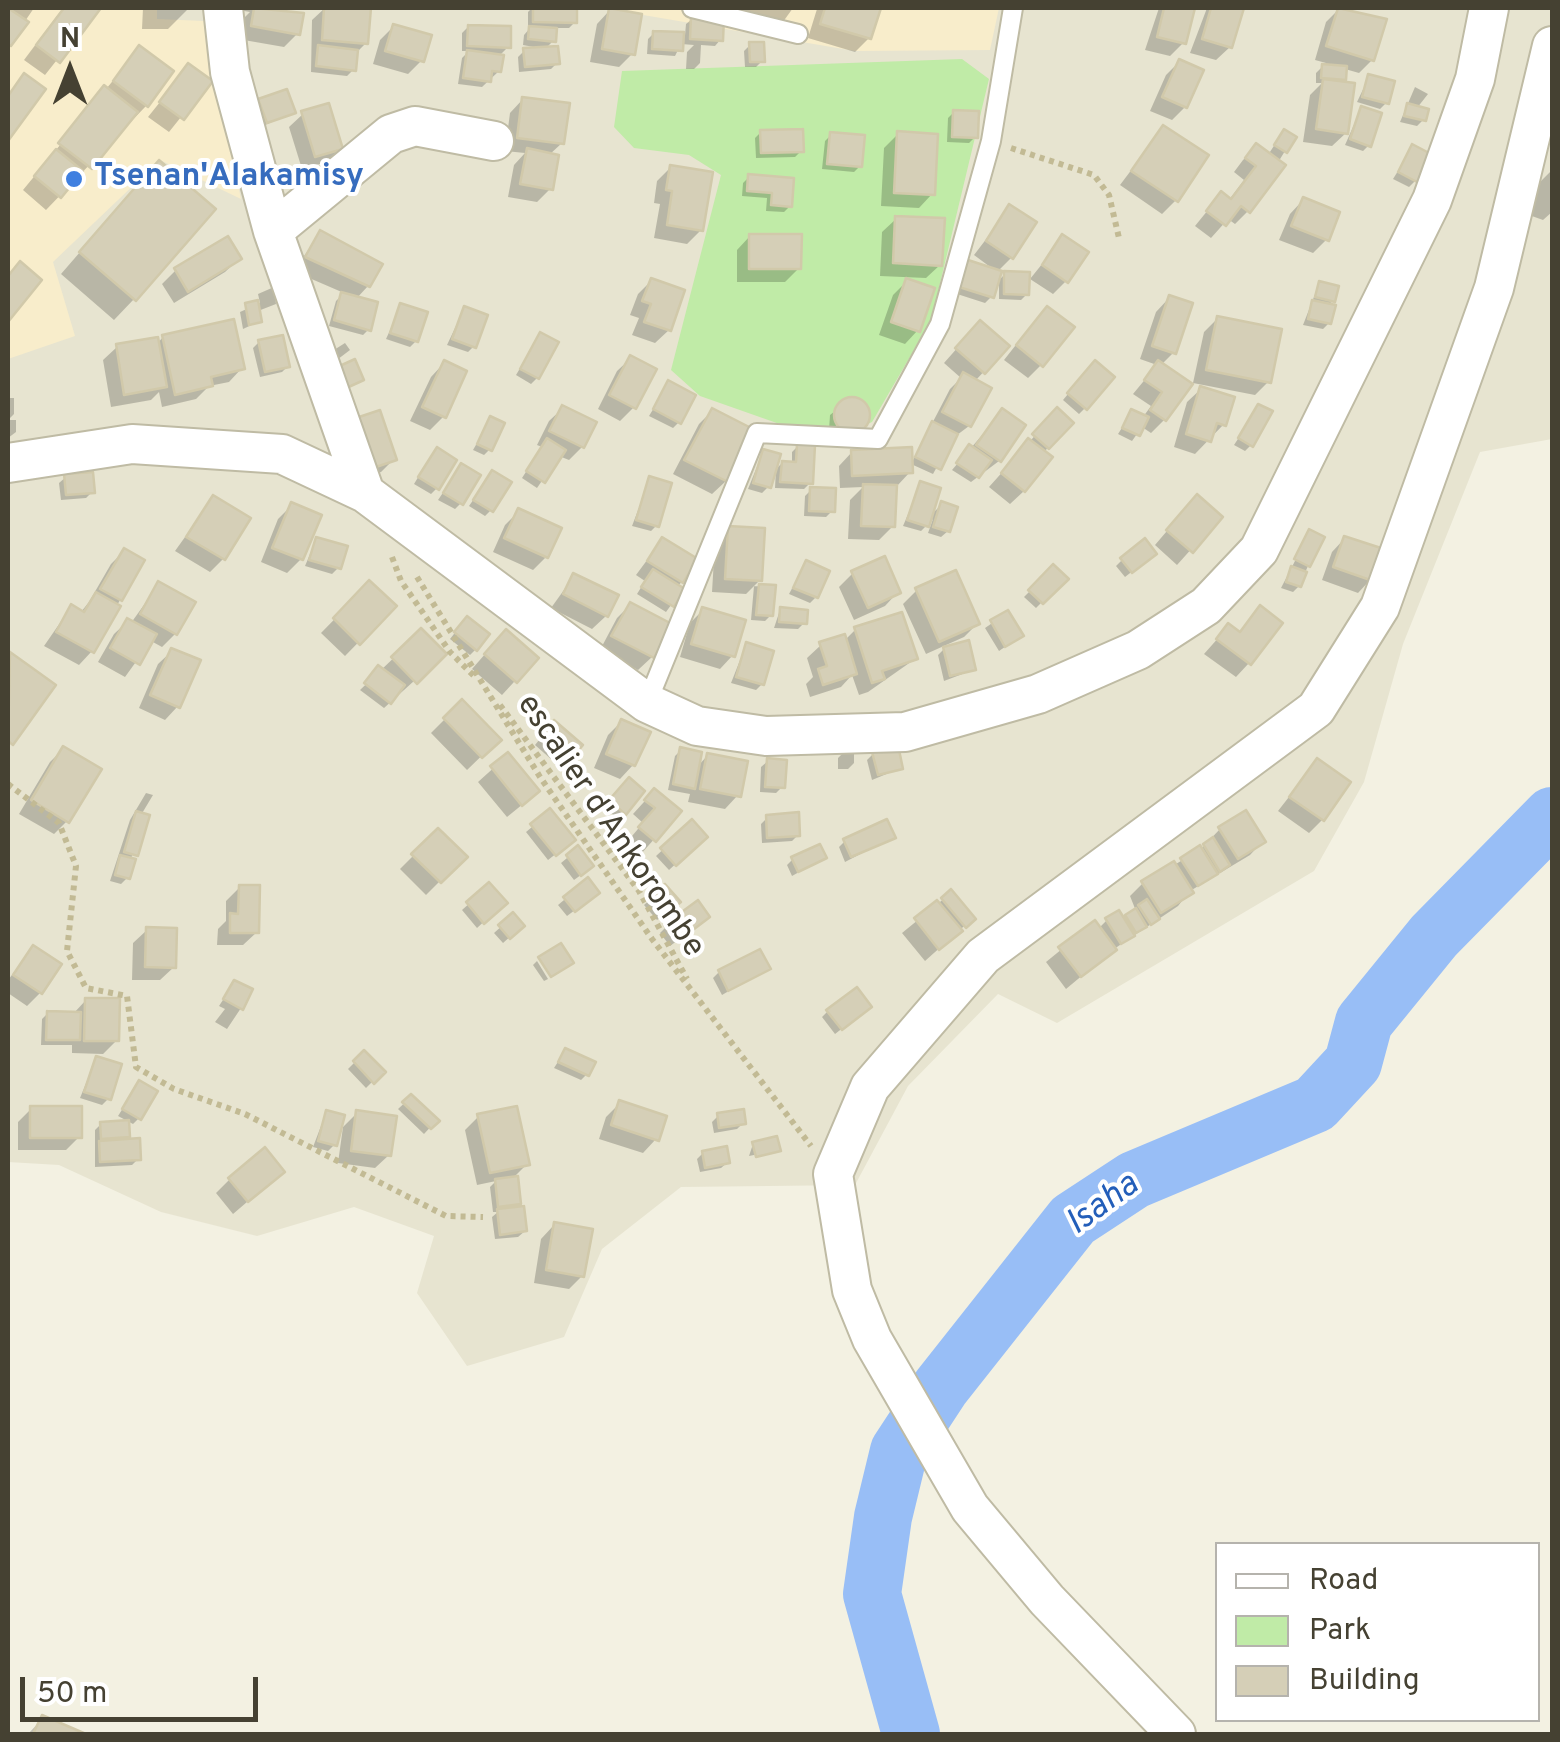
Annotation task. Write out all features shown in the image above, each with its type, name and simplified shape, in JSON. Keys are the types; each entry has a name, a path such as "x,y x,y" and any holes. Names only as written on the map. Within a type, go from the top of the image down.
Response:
{"street":[{"path":"223,8 230,72 273,231 366,493"},
{"path":"8,462 132,444 282,454 366,493 647,702 697,726 766,736 906,732 1038,694 1138,650 1206,606 1259,550 1432,200 1475,79 1488,8"},
{"path":"1176,1734 1047,1600 970,1508 872,1339 852,1290 833,1174 870,1087 983,956 1316,709 1380,608 1467,364 1494,288 1552,46"},
{"path":"273,231 391,134 415,126 494,141"}],"lane":[{"path":"692,8 798,34"},
{"path":"647,702 757,432 878,439 940,324 991,141 1013,8"}],"path":[{"path":"991,141 1094,175 1109,195 1119,238"},
{"name":"escalier d'Ankorombe","path":"396,544 540,777 652,939 833,1174"},
{"path":"401,580 450,652 489,690 639,891 685,976 804,1143"},
{"path":"8,784 60,823 76,866 67,952 86,988 126,996 136,1066 174,1089 244,1114 446,1216 484,1217"}],"shaded area":[{"path":"8,8 1552,8 1552,439 1480,452 1403,644 1364,782 1314,871 1057,1023 998,994 908,1086 855,1185 681,1187 602,1249 564,1337 467,1366 417,1293 434,1236 354,1207 257,1236 161,1212 59,1165 8,1162"},
{"name":"Tsenan'Alakamisy","path":"8,8 157,8 157,19 204,21 241,199 160,160 53,262 75,336 8,359"},
{"path":"602,8 999,8 990,50 855,51"}],"green space":[{"path":"962,59 989,79 931,321 872,422 844,435 808,434 700,396 671,370 721,175 689,155 634,148 614,127 622,71"}],"building":[{"path":"8,8 29,22 11,46 8,44"},
{"path":"64,8 101,8 60,63 36,45"},
{"path":"254,8 304,13 300,35 251,26"},
{"path":"324,8 371,8 368,44 322,40"},
{"path":"533,8 577,8 577,23 533,22"},
{"path":"609,8 642,14 635,55 602,49"},
{"path":"825,8 881,8 871,39 820,24"},
{"path":"1164,8 1195,8 1186,44 1157,37"},
{"path":"1211,8 1244,8 1232,48 1202,39"},
{"path":"1338,8 1387,19 1374,61 1326,46"},
{"path":"691,16 724,17 723,41 690,39"},
{"path":"393,24 432,35 424,62 385,51"},
{"path":"468,25 511,26 511,48 467,46"},
{"path":"529,26 557,28 556,42 528,39"},
{"path":"653,31 684,32 683,51 652,49"},
{"path":"749,42 764,42 765,62 750,62"},
{"path":"139,45 174,71 148,107 113,81"},
{"path":"318,45 358,50 356,71 316,66"},
{"path":"558,46 560,64 525,67 523,48"},
{"path":"467,50 504,55 501,72 492,71 491,82 463,78"},
{"path":"1179,59 1204,70 1187,108 1162,97"},
{"path":"188,63 213,81 184,120 159,102"},
{"path":"1322,64 1347,66 1346,80 1321,78"},
{"path":"24,73 46,89 8,141 8,96"},
{"path":"1368,74 1395,81 1389,104 1362,97"},
{"path":"1323,79 1355,83 1348,134 1316,129"},
{"path":"104,85 138,112 92,169 58,143"},
{"path":"287,89 296,113 267,123 258,99"},
{"path":"522,97 570,103 564,144 517,138"},
{"path":"329,103 343,149 315,157 301,111"},
{"path":"1407,103 1429,109 1426,121 1404,116"},
{"path":"1361,106 1382,113 1371,147 1350,139"},
{"path":"953,110 979,111 978,138 952,137"},
{"path":"1163,125 1209,155 1178,202 1131,171"},
{"path":"803,129 804,152 761,153 760,130"},
{"path":"1284,129 1297,137 1287,153 1274,145"},
{"path":"897,131 938,134 935,195 894,193"},
{"path":"830,132 865,135 862,167 827,164"},
{"path":"1256,143 1286,165 1250,213 1241,206 1226,226 1206,211 1221,191 1231,199 1256,166 1245,158"},
{"path":"1412,144 1431,154 1417,182 1398,172"},
{"path":"527,148 559,155 553,190 520,184"},
{"path":"56,149 83,171 61,198 34,176"},
{"path":"159,160 216,209 136,301 79,252"},
{"path":"670,165 713,172 703,231 667,225 672,191 666,190"},
{"path":"748,174 794,178 792,207 771,205 772,193 747,191"},
{"path":"1303,197 1340,212 1329,241 1291,226"},
{"path":"1009,204 1037,222 1013,259 986,241"},
{"path":"895,216 945,218 942,266 893,263"},
{"path":"320,230 383,264 370,287 305,257"},
{"path":"749,234 802,234 801,269 749,269"},
{"path":"1062,234 1089,252 1068,283 1042,265"},
{"path":"228,236 242,259 188,292 174,268"},
{"path":"968,260 1002,271 994,298 959,287"},
{"path":"20,261 42,280 8,322 8,276"},
{"path":"1004,271 1030,272 1029,295 1004,294"},
{"path":"651,278 685,290 671,331 644,322 651,304 642,301"},
{"path":"906,278 935,288 920,332 891,322"},
{"path":"1319,281 1339,286 1335,302 1315,297"},
{"path":"341,292 378,302 371,331 334,320"},
{"path":"1169,295 1193,303 1176,354 1152,346"},
{"path":"258,300 262,322 249,325 245,303"},
{"path":"1312,300 1336,305 1331,324 1308,319"},
{"path":"400,303 428,312 418,342 390,333"},
{"path":"464,306 488,315 476,348 452,339"},
{"path":"1047,306 1075,327 1043,367 1016,345"},
{"path":"1217,316 1282,329 1271,383 1206,370"},
{"path":"234,319 245,369 211,377 213,386 175,395 162,335"},
{"path":"980,320 1010,346 985,374 955,348"},
{"path":"540,332 559,342 539,379 520,369"},
{"path":"283,335 290,367 265,372 258,340"},
{"path":"158,337 167,387 124,395 116,344"},
{"path":"630,355 657,369 636,409 609,395"},
{"path":"355,359 364,380 342,390 333,369"},
{"path":"444,360 467,371 446,418 422,407"},
{"path":"1095,360 1115,377 1087,410 1067,393"},
{"path":"1158,360 1193,384 1166,421 1150,410 1162,392 1144,380"},
{"path":"963,372 992,388 971,427 942,412"},
{"path":"668,380 696,395 681,424 653,409"},
{"path":"1200,386 1235,397 1226,426 1217,423 1211,442 1186,434"},
{"path":"852,397 865,402 870,415 865,428 852,433 839,428 834,415 839,402"},
{"path":"1258,404 1273,411 1253,447 1238,438"},
{"path":"562,405 597,422 584,448 549,431"},
{"path":"1057,407 1074,423 1049,449 1032,434"},
{"path":"712,408 755,430 728,482 684,460"},
{"path":"1002,408 1026,425 1001,462 976,445"},
{"path":"1131,409 1149,417 1140,436 1122,428"},
{"path":"380,410 397,460 376,467 359,417"},
{"path":"490,416 505,423 492,451 477,444"},
{"path":"932,421 958,434 941,470 915,457"},
{"path":"547,438 566,450 545,483 526,471"},
{"path":"1028,438 1053,457 1025,492 1001,473"},
{"path":"797,444 815,445 813,484 780,482 782,461 796,462"},
{"path":"969,444 992,460 979,478 956,463"},
{"path":"437,447 457,460 439,490 418,477"},
{"path":"912,447 913,473 852,476 851,450"},
{"path":"763,449 781,454 771,488 753,483"},
{"path":"461,463 481,475 463,505 443,493"},
{"path":"492,470 512,482 493,512 473,500"},
{"path":"93,472 95,493 66,495 64,474"},
{"path":"649,476 672,483 659,527 636,520"},
{"path":"920,481 941,488 929,527 907,520"},
{"path":"863,484 897,485 895,527 861,526"},
{"path":"810,487 836,488 835,512 809,511"},
{"path":"1197,494 1223,517 1193,553 1166,530"},
{"path":"213,495 251,518 225,560 186,537"},
{"path":"941,501 958,507 950,532 933,527"},
{"path":"291,502 322,515 303,560 272,548"},
{"path":"518,508 562,528 548,558 504,538"},
{"path":"728,526 765,528 762,581 725,579"},
{"path":"1309,529 1325,537 1310,567 1294,559"},
{"path":"1344,536 1384,549 1373,581 1333,567"},
{"path":"316,537 348,546 341,569 309,560"},
{"path":"662,537 698,559 683,583 647,561"},
{"path":"1145,538 1157,554 1132,573 1120,558"},
{"path":"124,548 145,560 122,601 100,589"},
{"path":"885,556 901,593 868,608 851,571"},
{"path":"806,560 830,571 818,598 793,588"},
{"path":"1053,564 1069,579 1043,604 1028,590"},
{"path":"1291,566 1307,572 1301,587 1286,582"},
{"path":"653,569 685,589 674,607 641,587"},
{"path":"956,570 980,624 939,642 915,588"},
{"path":"573,573 619,595 608,617 563,594"},
{"path":"369,580 397,606 360,645 333,618"},
{"path":"158,581 196,602 177,635 140,614"},
{"path":"759,584 776,585 773,616 756,615"},
{"path":"96,592 121,606 94,653 56,632 71,604 84,612"},
{"path":"630,602 672,624 654,658 611,636"},
{"path":"1260,605 1283,623 1251,665 1216,639 1228,623 1240,632"},
{"path":"702,607 746,620 735,657 691,644"},
{"path":"780,607 808,610 807,624 779,622"},
{"path":"1008,610 1024,636 1005,647 990,620"},
{"path":"902,612 918,659 882,671 885,679 872,683 854,627"},
{"path":"467,616 490,634 477,651 454,632"},
{"path":"127,618 157,634 140,665 110,648"},
{"path":"421,628 447,654 417,684 391,657"},
{"path":"506,629 539,658 517,683 484,654"},
{"path":"845,634 857,674 823,685 818,669 827,666 819,642"},
{"path":"969,640 976,670 950,676 943,647"},
{"path":"746,642 774,651 764,685 736,677"},
{"path":"171,648 201,660 180,708 150,695"},
{"path":"10,652 56,685 13,745 8,741"},
{"path":"378,665 405,685 391,704 364,683"},
{"path":"462,699 502,740 482,758 443,718"},
{"path":"621,719 651,732 635,766 606,754"},
{"path":"554,720 583,745 568,763 539,738"},
{"path":"898,745 903,769 878,775 872,752"},
{"path":"63,746 102,769 69,823 31,800"},
{"path":"680,747 702,752 695,789 673,784"},
{"path":"508,752 540,791 522,806 490,766"},
{"path":"707,753 748,761 741,797 700,789"},
{"path":"767,758 787,760 785,788 765,787"},
{"path":"1317,758 1351,782 1324,821 1289,797"},
{"path":"629,777 645,791 626,815 609,800"},
{"path":"654,788 682,811 656,842 638,827 655,808 644,800"},
{"path":"550,808 576,840 556,856 530,824"},
{"path":"1246,810 1266,842 1238,859 1218,827"},
{"path":"136,811 150,815 138,856 124,852"},
{"path":"799,812 800,836 767,838 766,815"},
{"path":"692,819 708,837 676,866 660,848"},
{"path":"887,819 896,838 851,857 843,839"},
{"path":"438,828 468,857 441,883 411,854"},
{"path":"1213,837 1230,865 1220,872 1203,844"},
{"path":"820,844 827,858 798,872 791,857"},
{"path":"578,845 594,866 581,876 566,855"},
{"path":"1200,845 1218,874 1198,886 1180,858"},
{"path":"120,855 136,859 130,879 115,875"},
{"path":"1174,861 1194,893 1161,913 1141,881"},
{"path":"588,877 600,893 575,912 563,897"},
{"path":"489,882 508,903 484,924 466,902"},
{"path":"665,884 681,902 664,916 648,898"},
{"path":"239,885 260,885 259,933 230,933 230,913 238,914"},
{"path":"951,889 976,919 966,928 941,898"},
{"path":"1147,899 1160,919 1151,925 1138,905"},
{"path":"698,900 710,917 677,942 664,925"},
{"path":"937,900 963,931 939,950 914,918"},
{"path":"1136,908 1147,927 1136,933 1125,915"},
{"path":"1119,910 1135,936 1121,944 1105,918"},
{"path":"513,912 525,926 510,939 498,925"},
{"path":"1095,920 1117,950 1081,977 1058,947"},
{"path":"146,927 177,928 176,968 145,967"},
{"path":"561,943 574,963 551,977 538,957"},
{"path":"33,945 62,964 42,994 13,975"},
{"path":"760,949 771,969 728,991 718,970"},
{"path":"234,980 253,989 243,1010 223,999"},
{"path":"857,987 872,1007 842,1030 826,1010"},
{"path":"85,998 120,998 119,1041 84,1041"},
{"path":"47,1011 81,1012 80,1040 46,1040"},
{"path":"565,1048 596,1062 589,1076 558,1062"},
{"path":"364,1050 386,1072 374,1084 353,1061"},
{"path":"96,1056 122,1064 111,1100 84,1092"},
{"path":"139,1080 158,1091 141,1120 122,1109"},
{"path":"411,1094 440,1121 431,1129 402,1102"},
{"path":"619,1100 667,1116 659,1141 611,1125"},
{"path":"30,1106 82,1106 82,1138 30,1138"},
{"path":"517,1106 530,1165 490,1173 477,1114"},
{"path":"744,1109 746,1124 719,1128 717,1113"},
{"path":"326,1110 345,1115 337,1146 318,1141"},
{"path":"356,1110 397,1116 391,1156 351,1151"},
{"path":"129,1120 130,1137 101,1139 100,1122"},
{"path":"777,1136 781,1151 756,1157 752,1142"},
{"path":"140,1138 141,1160 100,1162 99,1141"},
{"path":"727,1146 730,1163 705,1168 702,1151"},
{"path":"265,1147 285,1172 248,1202 228,1178"},
{"path":"518,1176 521,1204 498,1207 495,1179"},
{"path":"524,1206 527,1231 500,1235 497,1209"},
{"path":"554,1222 593,1229 584,1277 546,1270"},
{"path":"42,1715 86,1734 33,1734"}],"waterway":[{"name":"Isaha","path":"911,1734 872,1594 883,1517 899,1451 941,1387 1073,1220 1134,1180 1315,1104 1353,1063 1364,1022 1434,936 1552,816"}],"place":[{"name":"Tsenan'Alakamisy","path":"74,179"}]}
